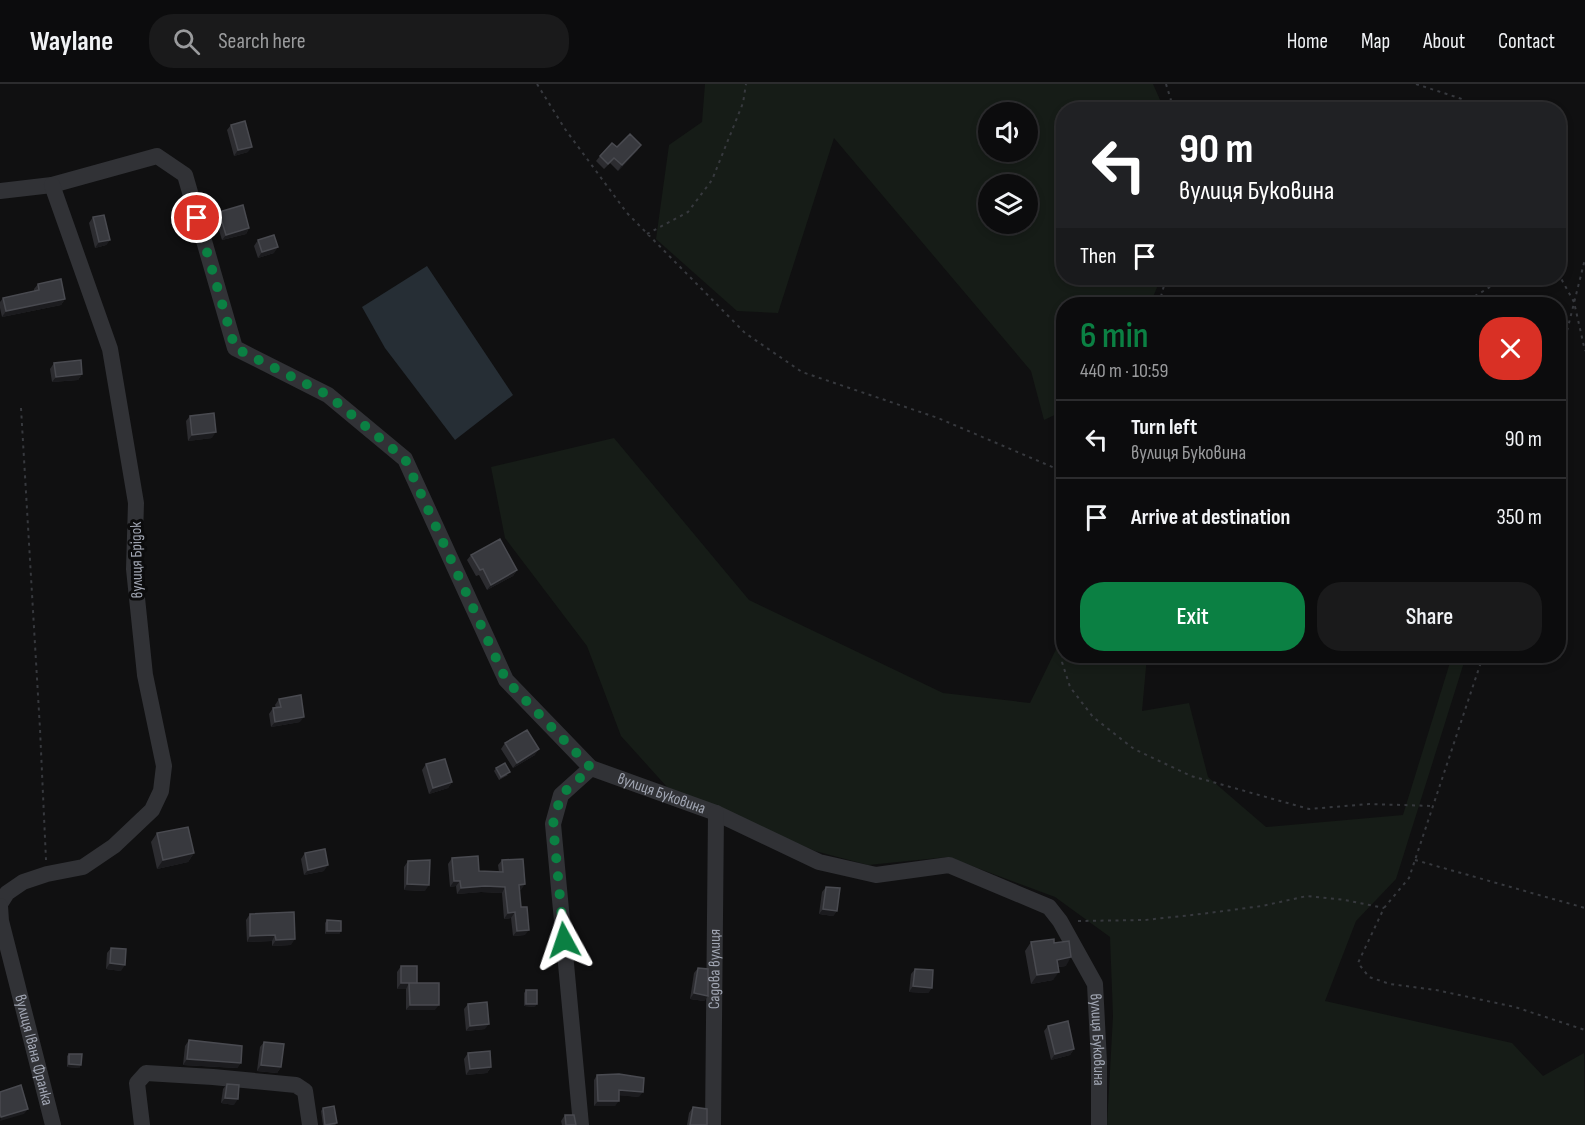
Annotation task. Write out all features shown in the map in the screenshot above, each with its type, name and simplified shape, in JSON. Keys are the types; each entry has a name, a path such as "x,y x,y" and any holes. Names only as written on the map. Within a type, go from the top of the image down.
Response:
{"street":[{"name":"вулиця Буковина","path":"52,186 157,156 185,175 235,348 328,395 405,459 506,680 591,768 716,813 819,862 876,875 949,866 1049,907 1060,921 1095,984 1099,1125"},
{"path":"0,191 52,186"},
{"name":"вулиця Брідок","path":"0,905 7,893 23,882 47,874 83,867 114,846 152,810 161,791 164,766 145,675 134,569 136,503 110,349 52,186"},
{"path":"581,1125 553,824 561,795 591,768"},
{"name":"Садова вулиця","path":"713,1125 716,813"},
{"name":"вулиця Івана Франка","path":"0,905 1,921 53,1125"},
{"path":"142,1125 137,1083 146,1073 296,1085 305,1091 310,1125"}],"path":[{"path":"537,84 565,129 627,213 745,333 802,372 938,418 1056,469"},
{"path":"647,234 688,212 712,180 743,103 746,84"},
{"path":"1166,84 1172,102"},
{"path":"1416,84 1466,102"},
{"path":"1566,334 1585,259"},
{"path":"1474,297 1490,287 1500,285"},
{"path":"1565,285 1574,302 1585,351"},
{"path":"21,408 47,874"},
{"path":"1062,663 1070,687 1093,717 1134,749 1191,776 1309,809 1369,804 1434,806"},
{"path":"1481,663 1409,878 1384,909 1358,963 1369,977 1390,984 1436,990 1515,1007 1585,1030"},
{"path":"1415,860 1585,908"},
{"path":"1060,921 1145,920 1262,906 1307,896 1345,900 1384,909"}],"shaded area":[{"path":"705,84 1153,84 1161,102 1056,102 1056,285 1158,285 1153,297 1056,297 1056,414 1044,420 1031,371 834,138 778,313 737,311 656,239 669,145 702,122"},
{"path":"427,266 513,395 455,440 385,348 362,307"},
{"path":"614,438 749,600 943,693 1030,703 1056,649 1056,663 1146,663 1142,711 1189,703 1208,777 1266,827 1403,815 1450,663 1464,663 1396,879 1356,921 1325,1001 1512,1043 1543,1076 1584,1053 1585,1125 1107,1125 1113,1016 1110,937 1055,897 948,857 868,865 815,851 667,787 621,736 587,646 505,538 491,467"}],"building":[{"path":"245,121 252,147 238,150 231,125"},
{"path":"630,134 641,145 622,165 614,158 608,164 600,156 612,143 617,147"},
{"path":"243,205 249,228 226,235 219,212"},
{"path":"104,215 110,240 99,242 93,217"},
{"path":"274,235 278,247 262,252 258,240"},
{"path":"61,279 65,299 6,311 3,298 39,290 38,284"},
{"path":"81,360 82,374 56,377 54,363"},
{"path":"214,413 216,432 192,435 190,416"},
{"path":"500,539 517,570 491,585 483,569 480,570 471,555"},
{"path":"301,695 304,717 275,722 273,708 281,707 279,699"},
{"path":"527,730 539,749 517,763 505,743"},
{"path":"445,759 452,782 433,788 426,764"},
{"path":"505,763 510,772 501,777 496,768"},
{"path":"188,827 194,853 163,860 157,833"},
{"path":"325,849 328,865 308,870 305,853"},
{"path":"478,856 479,871 503,872 502,860 523,859 525,884 519,885 521,907 527,907 529,930 517,931 515,912 508,913 505,887 461,888 460,881 454,881 452,858"},
{"path":"430,860 429,885 407,884 408,861"},
{"path":"826,887 840,888 837,911 823,909"},
{"path":"294,912 295,939 276,940 275,935 250,936 250,914"},
{"path":"327,920 341,921 341,931 327,931"},
{"path":"1054,939 1054,943 1069,941 1071,957 1057,960 1059,972 1037,975 1031,942"},
{"path":"111,948 126,949 125,965 110,963"},
{"path":"401,966 417,966 417,983 401,983"},
{"path":"698,968 708,969 708,996 694,993"},
{"path":"915,969 933,970 932,988 913,986"},
{"path":"409,983 439,983 439,1005 410,1005"},
{"path":"526,990 537,990 537,1004 526,1004"},
{"path":"487,1002 489,1024 470,1026 468,1004"},
{"path":"1068,1021 1074,1049 1055,1054 1048,1026"},
{"path":"189,1040 242,1046 241,1063 187,1059"},
{"path":"264,1042 284,1044 281,1067 261,1065"},
{"path":"490,1051 491,1067 470,1069 468,1053"},
{"path":"69,1054 82,1054 81,1065 69,1064"},
{"path":"619,1074 644,1078 643,1092 619,1090 619,1101 598,1101 597,1075"},
{"path":"227,1084 239,1085 238,1099 225,1098"},
{"path":"21,1085 28,1109 1,1117 0,1092"},
{"path":"334,1106 337,1123 325,1125 323,1108"},
{"path":"693,1107 707,1109 707,1125 690,1125"},
{"path":"565,1115 574,1115 576,1125 566,1125"}],"route":[{"path":"197,218 235,348 328,395 405,459 506,680 591,768 561,795 553,824 564,940"}]}
